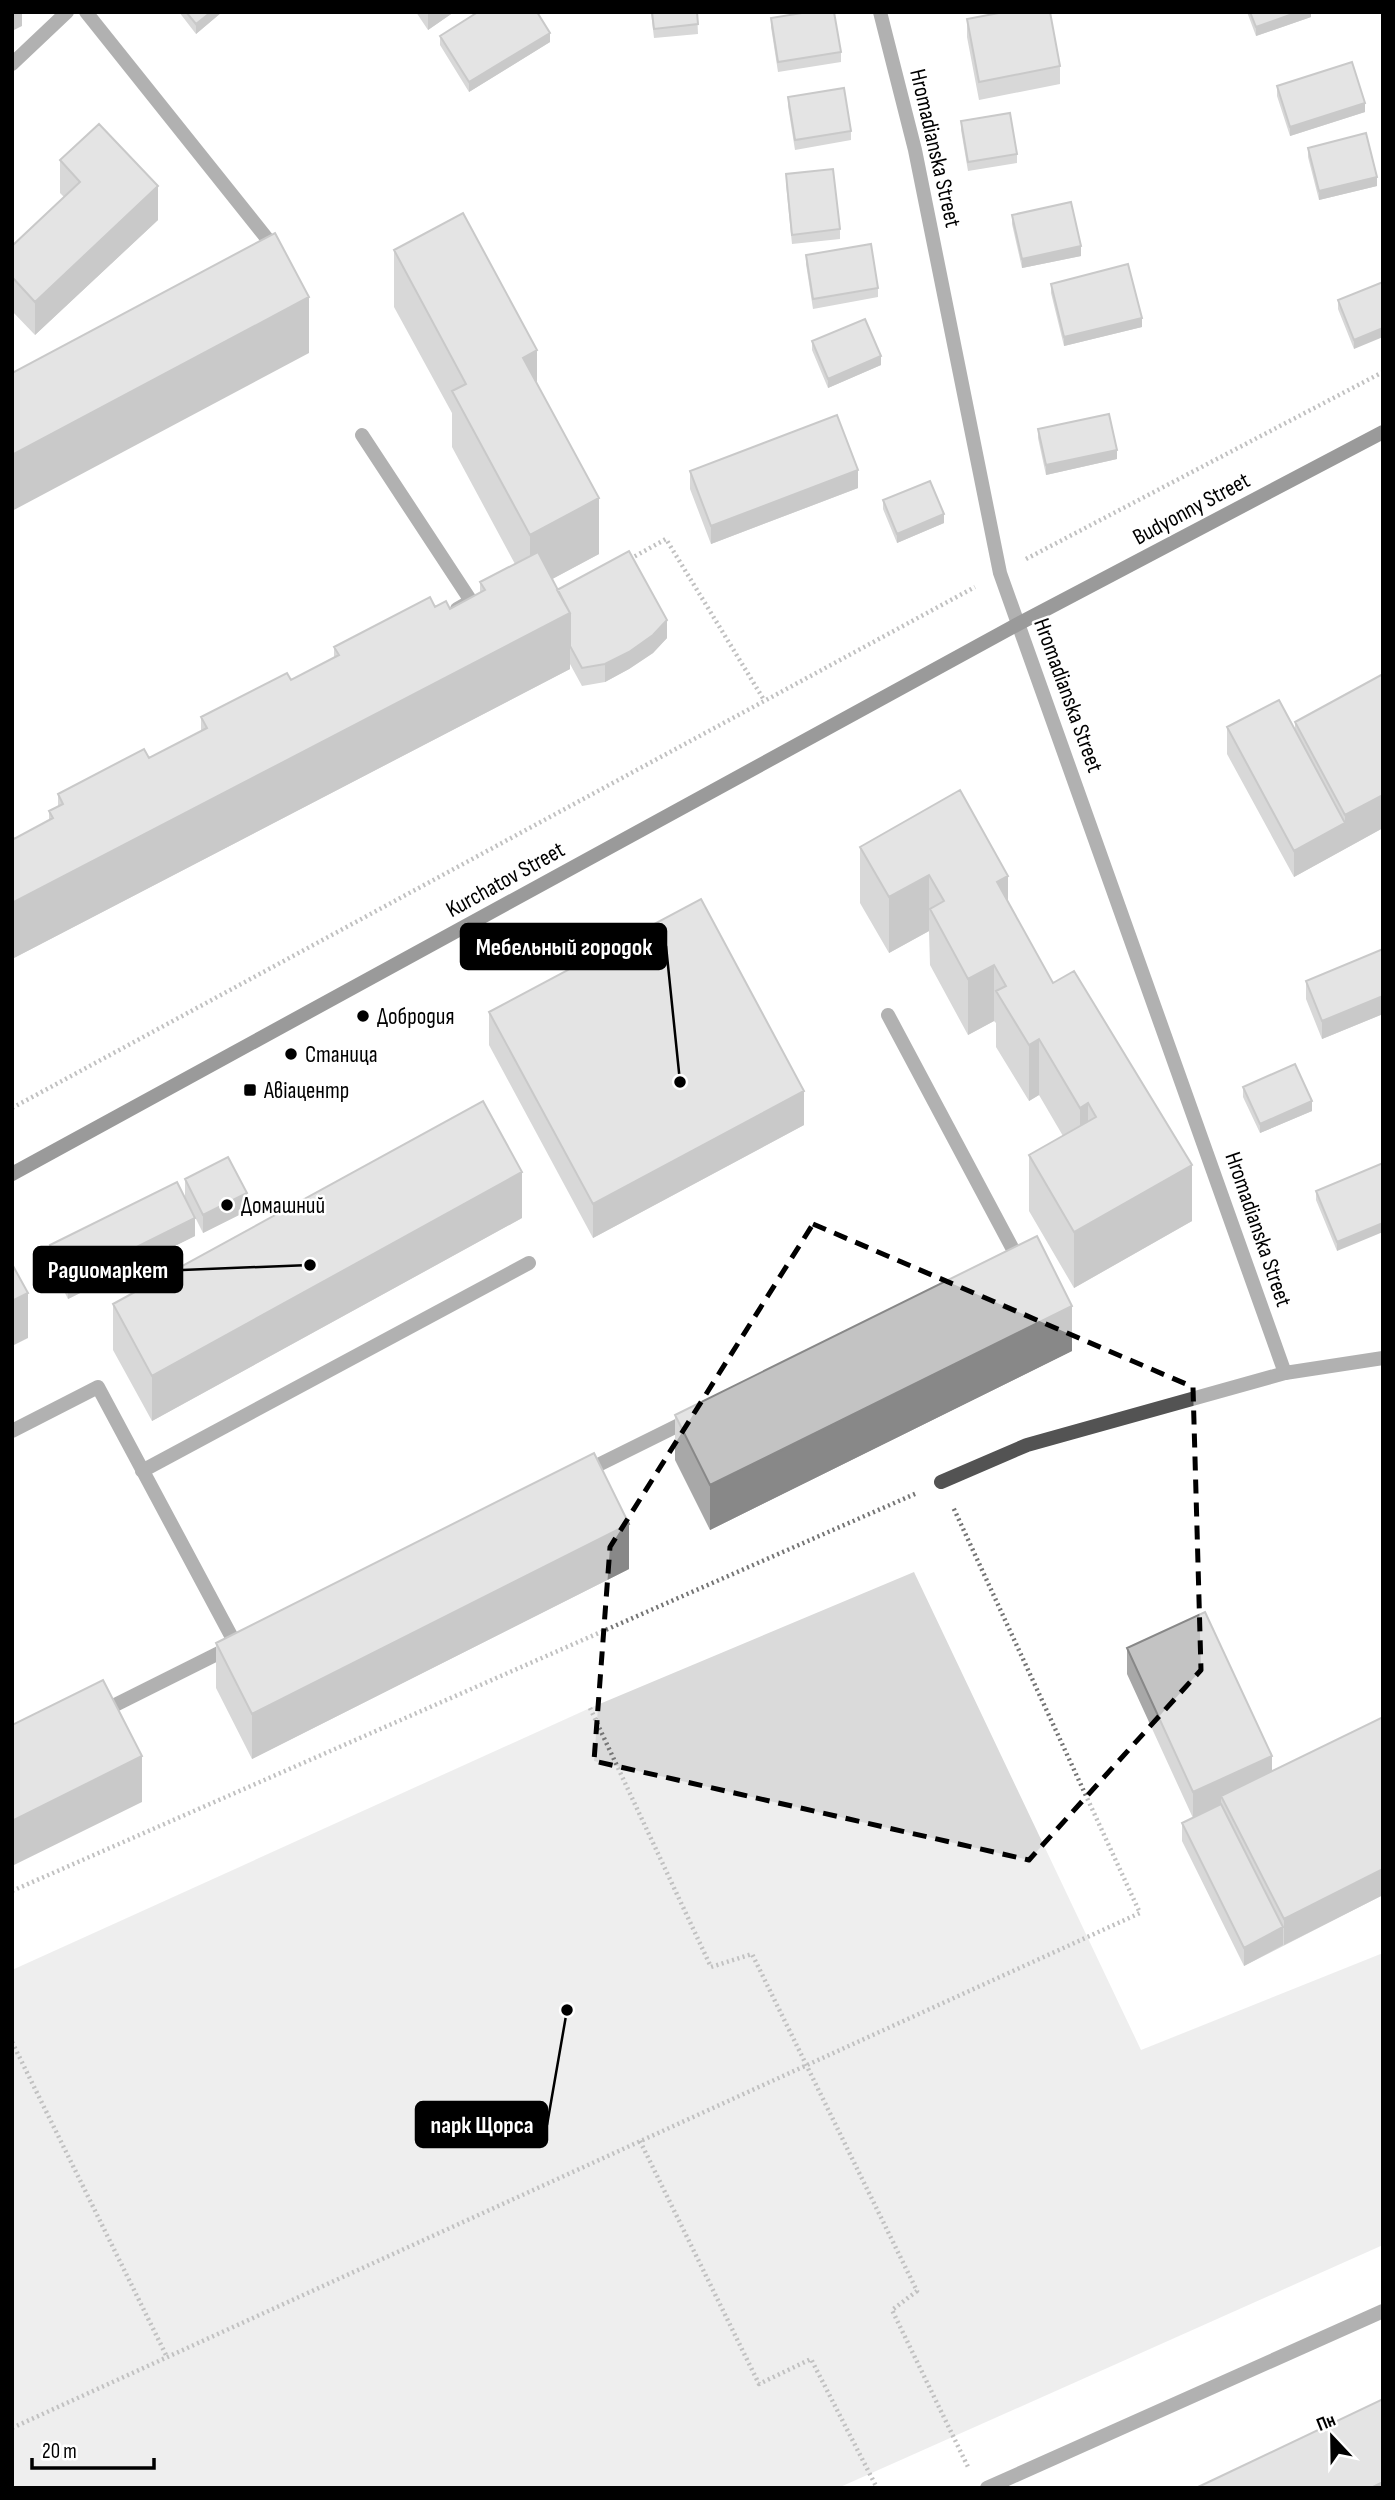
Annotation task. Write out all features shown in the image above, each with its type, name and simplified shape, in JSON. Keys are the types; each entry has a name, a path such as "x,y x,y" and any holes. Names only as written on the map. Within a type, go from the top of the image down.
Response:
{"main road":[{"name":"Budyonny Street","path":"1020,624 1383,432"},
{"name":"Kurchatov Street","path":"12,1174 1020,624"}],"street":[{"path":"12,64 67,12"},
{"path":"86,12 278,252"},
{"name":"Hromadianska Street","path":"880,12 915,150 1000,573 1285,1373"},
{"path":"362,435 471,601 447,614"},
{"path":"888,1015 1017,1257 993,1269"},
{"path":"142,1471 529,1263"},
{"path":"941,1482 1027,1445 1285,1373 1383,1358"},
{"path":"12,1431 98,1387 142,1471 242,1642 87,1720"},
{"path":"571,1479 707,1411"},
{"path":"987,2488 1383,2311"}],"path":[{"path":"12,1108 1000,573 1383,372"},
{"path":"621,564 666,539 764,701"},
{"path":"12,1891 941,1482 1140,1913 12,2428"},
{"path":"590,1708 711,1966 752,1954 918,2291 892,2310 974,2477"},
{"path":"12,2042 167,2357"},
{"path":"639,2141 759,2385 811,2359 877,2488"}],"highlighted area":[{"path":"813,1224 1193,1387 1201,1670 1029,1860 594,1761 610,1547"}],"shaded area":[{"path":"914,1572 1141,2050 1383,1953 1383,2245 838,2488 12,2488 12,1970 590,1708"}],"building":[{"path":"186,12 211,12 196,24"},
{"path":"478,12 537,12 550,33 469,82 440,36"},
{"path":"652,12 697,12 698,24 654,29"},
{"path":"808,12 834,12 841,52 778,62 771,18"},
{"path":"1004,12 1050,12 1060,66 979,82 967,19"},
{"path":"1250,12 1298,12 1256,27"},
{"path":"1352,62 1365,103 1290,127 1277,86"},
{"path":"844,88 851,131 795,140 788,97"},
{"path":"1010,113 1017,154 968,162 961,121"},
{"path":"99,124 158,186 35,302 12,277 12,246 80,182 60,160"},
{"path":"1366,133 1377,177 1319,191 1308,148"},
{"path":"833,169 840,229 792,235 786,174"},
{"path":"1071,202 1081,246 1022,259 1012,215"},
{"path":"463,213 537,350 523,358 599,498 530,535 452,391 466,384 394,250"},
{"path":"275,233 309,297 12,455 12,373"},
{"path":"871,244 878,288 813,299 806,255"},
{"path":"1128,264 1142,318 1064,337 1051,284"},
{"path":"1383,282 1383,328 1354,340 1338,300"},
{"path":"865,319 881,356 828,379 812,341"},
{"path":"1109,414 1117,450 1046,465 1038,429"},
{"path":"837,415 858,470 711,526 690,471"},
{"path":"930,481 944,514 897,534 883,500"},
{"path":"629,551 667,620 653,635 629,652 605,664 582,668 570,646 570,613 557,590"},
{"path":"538,552 570,613 12,903 12,836 14,839 53,818 49,811 63,804 58,794 144,749 149,758 207,728 201,717 287,673 291,680 339,655 334,647 430,597 435,607 446,601 450,609 485,590 480,582"},
{"path":"1383,674 1383,795 1345,815 1295,722"},
{"path":"1279,700 1345,823 1294,851 1227,727"},
{"path":"960,790 1008,876 997,882 1053,983 1074,971 1192,1165 1074,1232 1029,1155 1096,1117 1088,1103 1080,1108 1039,1039 1029,1045 996,991 1006,986 994,965 968,979 930,909 944,901 929,875 889,897 860,847"},
{"path":"701,899 804,1091 593,1204 489,1012"},
{"path":"1383,949 1383,996 1322,1021 1306,981"},
{"path":"1295,1064 1312,1101 1260,1124 1243,1087"},
{"path":"483,1101 522,1172 152,1376 113,1304"},
{"path":"228,1157 247,1193 203,1215 185,1179"},
{"path":"1383,1163 1383,1223 1337,1242 1316,1191"},
{"path":"177,1182 195,1218 68,1281 50,1245"},
{"path":"1037,1236 1072,1306 710,1485 675,1415"},
{"path":"12,1264 28,1293 12,1301"},
{"path":"594,1453 629,1524 252,1714 216,1643"},
{"path":"1205,1612 1272,1756 1193,1792 1127,1648"},
{"path":"103,1680 142,1756 12,1821 12,1725"},
{"path":"1383,1717 1383,1869 1284,1919 1221,1796"},
{"path":"1221,1804 1283,1927 1244,1948 1182,1823"},
{"path":"1383,2399 1383,2482 1371,2488 1196,2488"}],"place":[{"name":"Добродия","path":"363,1016"},
{"name":"Станица","path":"291,1054"},
{"name":"Мебельный городок","path":"680,1082"},
{"name":"Авіацентр","path":"250,1090"},
{"name":"Домашний","path":"227,1205"},
{"name":"Радиомаркет","path":"310,1265"},
{"name":"парк Щорса","path":"567,2010"}]}
